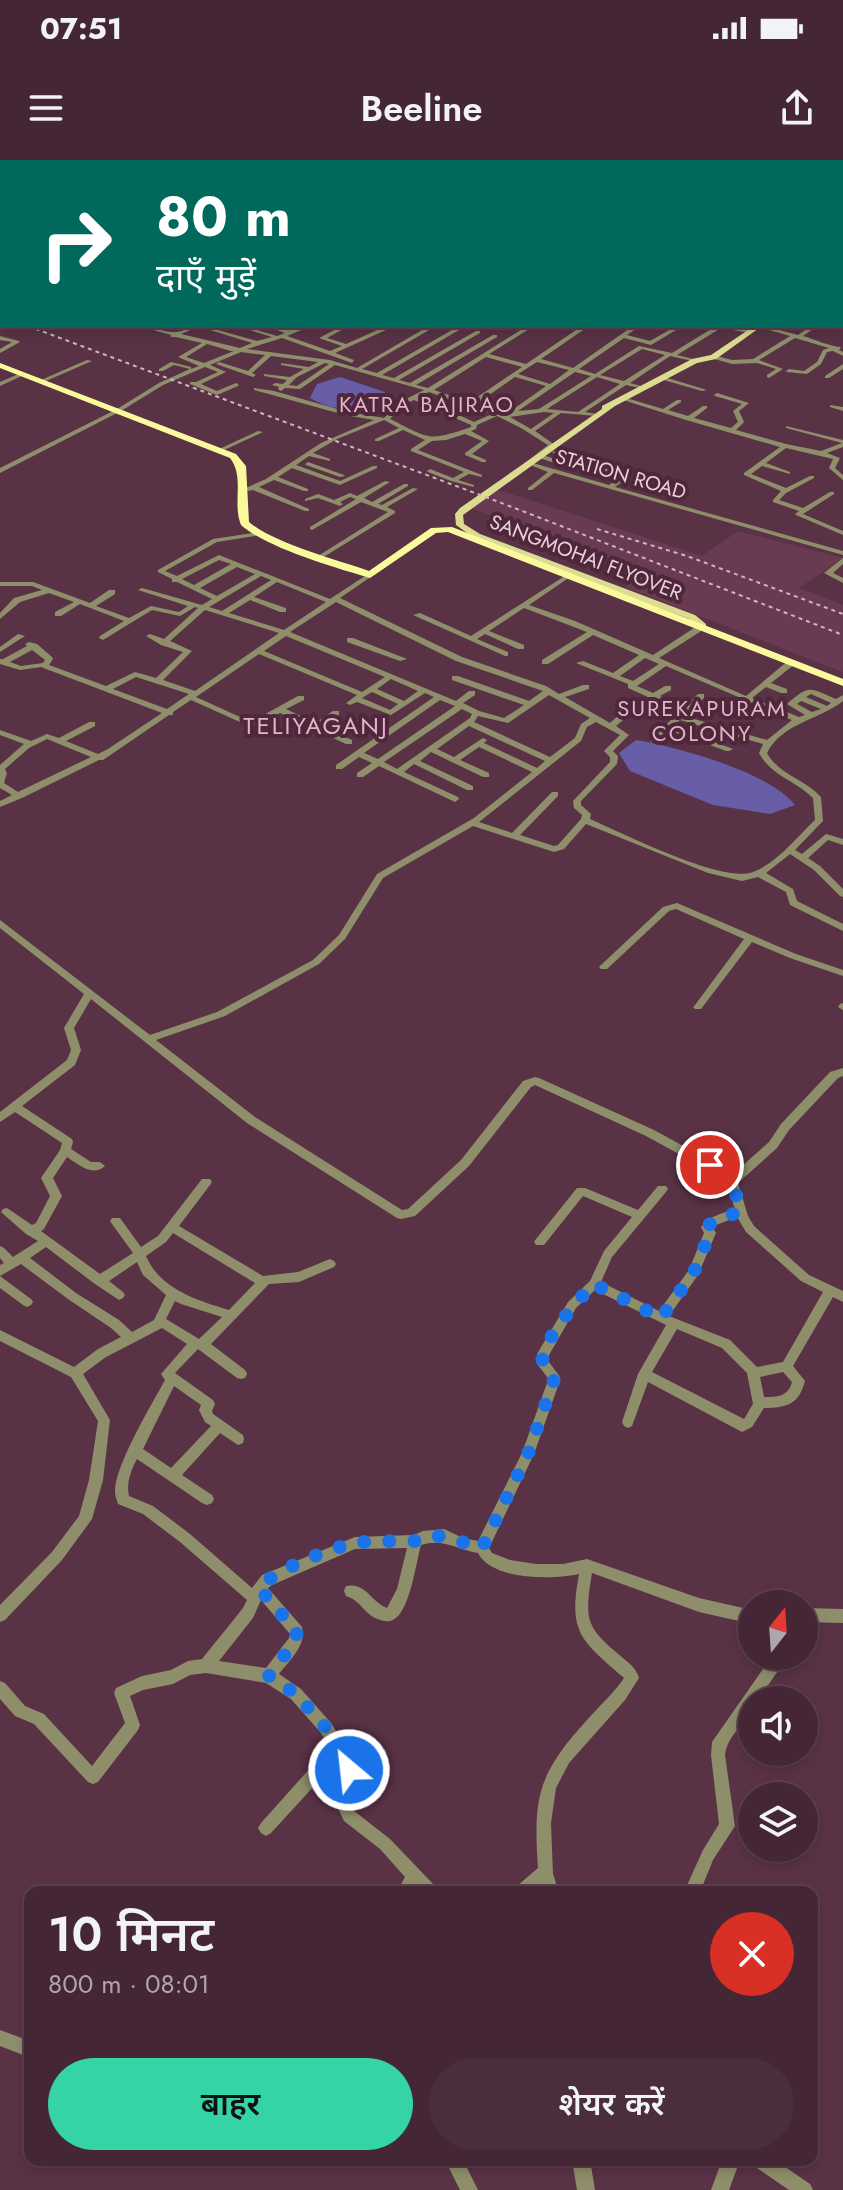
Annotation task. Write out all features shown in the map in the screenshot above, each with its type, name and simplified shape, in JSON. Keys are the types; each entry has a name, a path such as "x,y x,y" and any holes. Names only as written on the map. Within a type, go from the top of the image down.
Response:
{"highway":[{"path":"0,363 56,386"},
{"path":"0,363 233,456 241,466 244,522 259,534 370,575 434,530 444,528 703,626 843,683"}],"main road":[{"path":"554,447 595,415 695,361 713,357 755,328"},
{"name":"SANGMOHAI FLYOVER","path":"611,406 463,510 459,514 460,525 477,536 692,617 703,626"}],"street":[{"path":"148,328 219,347 362,367 430,328"},
{"path":"156,331 164,328"},
{"path":"173,336 192,328"},
{"path":"217,328 213,330 257,343"},
{"path":"228,335 242,328"},
{"path":"253,328 331,353 362,367"},
{"path":"275,328 291,333"},
{"path":"0,471 177,378 239,350 301,328"},
{"path":"342,328 322,338 347,346"},
{"path":"378,375 457,328"},
{"path":"466,328 510,340"},
{"path":"243,491 275,478 335,437 356,432 384,419 399,405 429,390 528,328"},
{"path":"471,404 583,328"},
{"path":"508,415 634,328"},
{"path":"541,410 676,328"},
{"path":"581,412 623,382 717,328"},
{"path":"732,328 750,331"},
{"path":"766,328 799,336"},
{"path":"781,328 843,354"},
{"path":"756,361 811,328"},
{"path":"331,353 384,329"},
{"path":"395,380 478,332"},
{"path":"666,334 695,342"},
{"path":"411,385 495,336"},
{"path":"623,336 695,361"},
{"path":"0,338 17,342 0,351"},
{"path":"204,343 180,356 213,364 329,411 384,419 431,439 444,440 476,426 474,424"},
{"path":"193,361 219,347"},
{"path":"789,371 805,373 819,363 825,351 843,347"},
{"path":"253,380 255,365 270,354"},
{"path":"463,355 527,366"},
{"path":"713,357 732,362 756,361 780,369 769,376"},
{"path":"537,360 643,388"},
{"path":"44,380 89,361"},
{"path":"280,390 290,379 324,361"},
{"path":"373,361 421,379"},
{"path":"161,370 175,363 196,370"},
{"path":"280,390 298,388 334,363"},
{"path":"195,385 223,372 213,364"},
{"path":"283,364 307,368"},
{"path":"827,377 843,366"},
{"name":"STATION ROAD","path":"362,367 378,375 508,415 554,447 528,463 843,553"},
{"path":"274,369 298,374"},
{"path":"0,384 23,374"},
{"path":"266,375 290,379"},
{"path":"514,375 551,386"},
{"path":"177,378 195,385 225,390 236,385"},
{"path":"662,378 704,390"},
{"path":"209,387 223,381"},
{"path":"717,395 746,403 736,411 741,422 732,431"},
{"path":"413,397 474,424 498,414"},
{"path":"623,399 837,458 832,468 843,478"},
{"path":"663,411 679,401"},
{"path":"832,406 843,409"},
{"path":"688,419 705,407"},
{"path":"508,415 541,410 595,415"},
{"path":"533,430 560,412"},
{"path":"788,427 840,447"},
{"path":"377,440 403,428"},
{"path":"465,431 486,440 467,454 484,461"},
{"path":"220,450 260,432"},
{"path":"431,439 414,452 480,476"},
{"path":"816,442 840,447"},
{"path":"785,446 746,476 785,491"},
{"path":"554,447 583,462 625,477 609,488"},
{"path":"821,453 840,447"},
{"path":"309,454 328,460"},
{"path":"538,455 574,467 583,462"},
{"path":"300,461 342,476"},
{"path":"761,463 788,473"},
{"path":"292,466 343,483 375,467"},
{"path":"430,471 472,486"},
{"path":"530,489 553,471"},
{"path":"453,480 468,472"},
{"path":"803,510 775,501 785,491 812,477"},
{"path":"275,478 306,490"},
{"path":"312,528 387,482"},
{"path":"373,504 406,485"},
{"path":"255,488 307,510"},
{"path":"320,557 393,512 373,504 349,488"},
{"path":"383,507 415,489"},
{"path":"307,500 329,491"},
{"path":"832,493 803,510 800,515 843,533"},
{"path":"335,502 347,495 361,497"},
{"path":"320,496 348,507"},
{"path":"218,599 160,571 215,540 259,534"},
{"path":"175,580 215,558 237,564 334,600 446,653 549,691 626,737 608,751 614,756 614,762 577,801 577,806 587,814 585,820 558,849 549,849 472,823"},
{"path":"843,560 828,573 843,581"},
{"path":"194,588 237,564"},
{"path":"164,643 204,607 261,573"},
{"path":"0,804 100,758 370,575"},
{"path":"472,639 568,576"},
{"path":"224,613 277,579"},
{"path":"0,584 29,584 130,621"},
{"path":"0,617 17,600 50,590"},
{"path":"142,590 284,633 502,721 549,691"},
{"path":"92,605 112,592"},
{"path":"249,597 283,610"},
{"path":"58,614 81,601"},
{"path":"103,638 153,607 180,614 194,605"},
{"path":"523,605 799,720"},
{"path":"417,615 505,654"},
{"path":"614,676 703,626"},
{"path":"484,631 521,647"},
{"path":"545,662 592,632"},
{"path":"0,650 21,636"},
{"path":"150,636 188,651 158,681"},
{"path":"350,640 403,659"},
{"path":"2,662 32,645 49,659 45,666"},
{"path":"258,651 385,713 393,713 446,738"},
{"path":"369,669 390,654"},
{"path":"2,662 20,668 45,666 170,713"},
{"path":"747,699 792,662"},
{"path":"580,663 632,683 631,686 682,714 768,743"},
{"path":"632,683 664,664"},
{"path":"107,689 135,674 194,696 251,725 301,698"},
{"path":"490,690 509,676"},
{"path":"357,699 390,677"},
{"path":"455,678 530,704"},
{"path":"766,684 784,691"},
{"path":"558,697 586,687"},
{"path":"610,727 625,714 668,688"},
{"path":"372,689 404,704"},
{"path":"393,713 423,691"},
{"path":"812,715 792,706 810,691 840,700"},
{"path":"360,775 427,729 472,693"},
{"path":"654,740 701,696"},
{"path":"339,767 439,697"},
{"path":"800,698 828,709"},
{"path":"585,820 675,858 733,877 759,873 772,867 819,821 819,802 812,791 768,764 763,753 768,743 799,720 828,709 840,700"},
{"path":"281,710 349,742"},
{"path":"316,726 336,713"},
{"path":"398,772 476,713"},
{"path":"147,1040 221,1014 316,962 342,937 380,876 472,823 578,739 584,726 594,719"},
{"path":"468,722 549,760"},
{"path":"60,741 92,724"},
{"path":"668,727 729,749"},
{"path":"0,732 30,743"},
{"path":"454,760 492,733"},
{"path":"19,796 0,784 0,769 30,743 47,736 100,758"},
{"path":"478,743 537,771"},
{"path":"431,749 486,775"},
{"path":"358,753 455,799"},
{"path":"473,769 485,760"},
{"path":"414,761 470,788"},
{"path":"513,837 555,794"},
{"path":"803,858 826,837 843,842"},
{"path":"789,850 803,858 843,894"},
{"path":"759,873 790,891 793,903 843,928"},
{"path":"604,967 672,907 685,908 750,938 843,973"},
{"path":"0,923 251,1120 401,1215 411,1213 465,1163 532,1081 650,1133 720,1171 732,1182 750,1229 800,1274 843,1297"},
{"path":"698,1007 750,938"},
{"path":"0,1118 71,1062 76,1050 69,1028 88,995"},
{"path":"732,1182 773,1145 785,1127 834,1075 843,1072"},
{"path":"14,1106 68,1142 47,1178 56,1196 40,1226 30,1231"},
{"path":"65,1151 89,1166 100,1166"},
{"path":"99,1281 158,1243 206,1182"},
{"path":"662,1189 608,1254 594,1284 572,1305 543,1354 543,1364 554,1377 553,1383 528,1454 488,1534 487,1558 497,1563 539,1571 576,1569 587,1565 699,1605 738,1614"},
{"path":"540,1242 581,1191 641,1216"},
{"path":"661,1318 696,1267 710,1233 707,1227 741,1211"},
{"path":"7,1212 119,1295"},
{"path":"116,1221 133,1241 147,1272 173,1294 185,1301 230,1315"},
{"path":"172,1227 263,1282"},
{"path":"0,1271 46,1242"},
{"path":"0,1251 115,1324 131,1339"},
{"path":"238,1439 208,1416 205,1410 209,1404 167,1374 263,1282 272,1277 299,1277 330,1264"},
{"path":"0,1281 27,1302"},
{"path":"594,1284 661,1318 733,1348 753,1373 759,1402 748,1423 738,1425 644,1374"},
{"path":"753,1373 786,1367 830,1291"},
{"path":"158,1324 173,1294"},
{"path":"75,1373 163,1323 241,1374"},
{"path":"628,1422 644,1374 674,1323"},
{"path":"0,1335 75,1373 104,1420 104,1439 91,1502 74,1536 0,1615"},
{"path":"759,1402 783,1403 793,1396 799,1381 786,1367"},
{"path":"172,1378 124,1474 123,1500 148,1510 208,1556 230,1579 256,1593 297,1632 295,1641 269,1676"},
{"path":"173,1475 220,1425"},
{"path":"133,1453 139,1453 207,1499"},
{"path":"206,1666 248,1613 256,1593 267,1580 348,1545 415,1541 444,1535 461,1544 488,1534"},
{"path":"351,1591 360,1593 367,1604 381,1613 390,1615 409,1581 408,1565 415,1541"},
{"path":"549,1886 544,1872 543,1804 548,1783 563,1756 632,1678 591,1639 581,1623 580,1606 587,1565"},
{"path":"818,1615 843,1616"},
{"path":"0,1688 20,1711 39,1719 93,1777 133,1725 121,1693 142,1683 173,1677 188,1668 206,1666 269,1676 296,1694 326,1728 338,1748 349,1770 346,1811 385,1844 423,1886"},
{"path":"695,1886 708,1855 727,1826 719,1742 771,1670"},
{"path":"266,1828 338,1748"},
{"path":"529,1886 544,1872"},
{"path":"408,1886 414,1876"},
{"path":"0,2038 24,2047"},
{"path":"457,2166 469,2190"},
{"path":"582,2166 586,2190"},
{"path":"720,2190 729,2166"},
{"path":"769,2166 804,2190"}],"shaded area":[{"path":"340,377 385,392 383,405 378,410 351,410 334,408 310,398 317,384"},
{"path":"496,489 702,556 738,531 843,558 799,588 843,605 843,672 625,587 643,573 468,507"},
{"path":"636,740 722,763 765,782 795,805 770,814 713,805 630,771 619,753"}],"railway":[{"path":"33,328 843,635"},
{"path":"597,529 687,556 843,614"}],"district":[{"name":"KATRA BAJIRAO","path":"427,404"},
{"name":"SUREKAPURAM COLONY","path":"702,720"},
{"name":"TELIYAGANJ","path":"316,726"}],"route":[{"path":"349,1770 326,1728 296,1694 269,1676 298,1635 259,1588 261,1584 298,1565 355,1543 415,1541 444,1535 461,1544 482,1548 493,1520 528,1454 554,1380 543,1364 543,1354 572,1305 594,1284 661,1318 696,1267 710,1233 707,1227 741,1211 732,1182 710,1165"}]}
